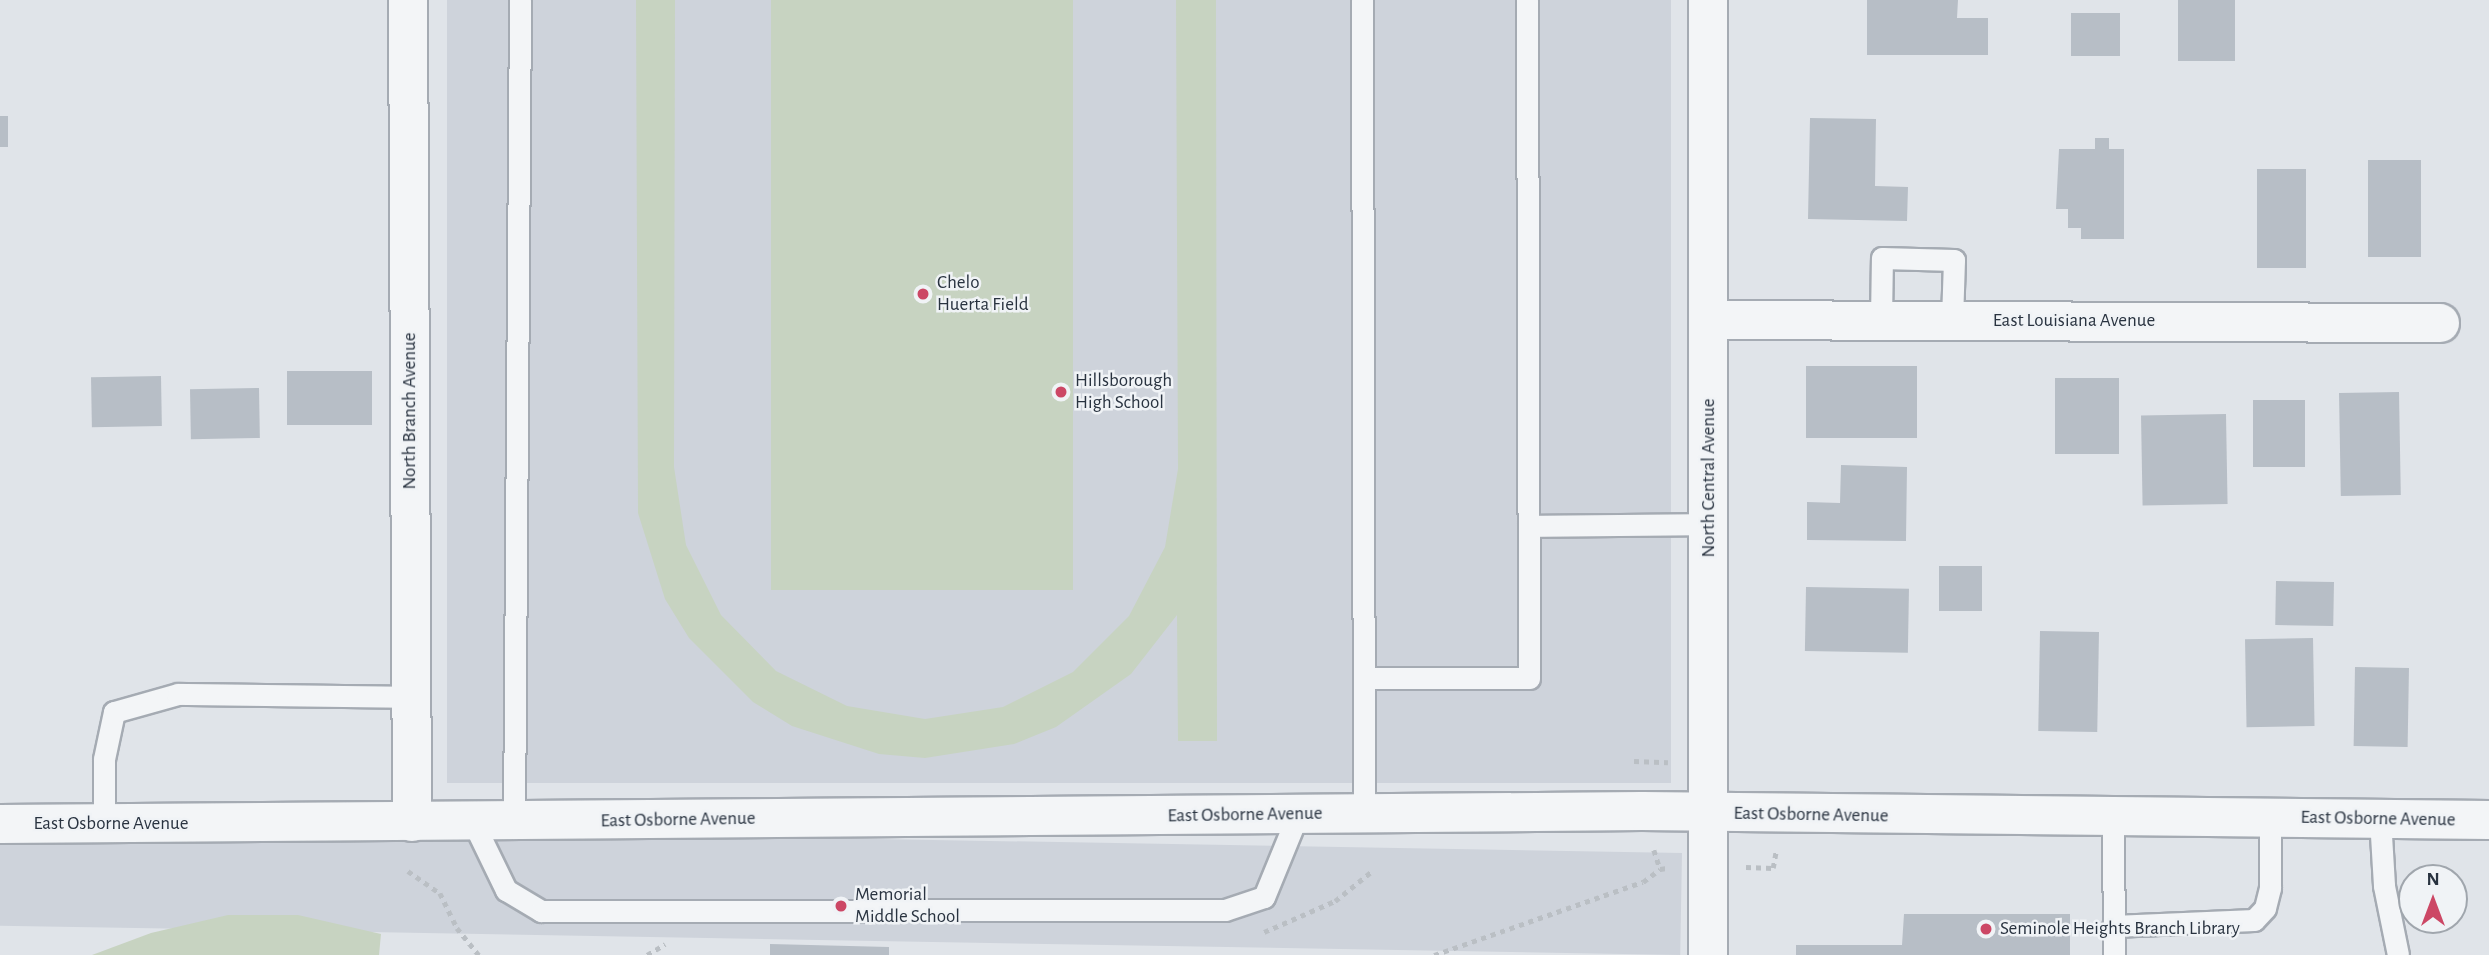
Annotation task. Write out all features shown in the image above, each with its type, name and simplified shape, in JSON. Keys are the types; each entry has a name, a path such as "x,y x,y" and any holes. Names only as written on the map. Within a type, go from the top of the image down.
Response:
{"street":[{"name":"North Branch Avenue","path":"408,0 412,822"},
{"name":"North Central Avenue","path":"1708,0 1708,955"},
{"name":"East Louisiana Avenue","path":"1709,320 2440,323"},
{"name":"East Osborne Avenue","path":"0,824 1298,814 2489,820"}],"lane":[{"path":"514,822 520,0"},
{"path":"1362,0 1364,814"},
{"path":"1365,678 1529,678 1527,0"},
{"path":"1881,319 1882,258 1954,260 1952,320"},
{"path":"1529,526 1709,524"},
{"path":"104,824 104,759 114,712 178,694 411,712"},
{"path":"473,822 506,891 541,911 1211,910 1248,906 1264,897 1298,814"},
{"path":"2113,817 2113,955"},
{"path":"2113,926 2254,920 2265,908 2270,888 2270,818"},
{"path":"2380,818 2384,886 2399,955"}],"path":[{"path":"1434,955 1643,881 1660,869"},
{"path":"408,871 440,893 457,928 479,955"}],"shaded area":[{"name":"Hillsborough High School","path":"447,0 1671,0 1671,783 447,783"},
{"name":"Memorial Middle School","path":"0,824 1682,853 1680,955 0,926"}],"green space":[{"path":"636,0 675,0 674,467 686,545 721,615 776,671 847,706 925,719 1003,707 1073,672 1129,616 1165,547 1178,469 1176,0 1216,0 1217,741 1178,741 1177,615 1131,674 1056,727 1014,744 925,758 879,754 792,726 753,702 689,638 665,599 638,513"},
{"name":"Chelo Huerta Field","path":"771,0 1073,0 1073,590 771,590"},
{"path":"228,915 298,915 381,934 379,955 92,955 151,933"}],"building":[{"path":"1867,0 1958,0 1957,18 1988,18 1988,55 1867,55"},
{"path":"2178,0 2235,0 2235,61 2178,61"},
{"path":"2071,13 2120,13 2120,56 2071,56"},
{"path":"0,116 8,116 8,147 0,147"},
{"path":"1810,118 1876,119 1875,186 1908,187 1907,221 1808,219"},
{"path":"2095,138 2109,138 2109,149 2124,149 2124,239 2081,239 2081,228 2068,228 2068,209 2056,209 2059,149 2095,149"},
{"path":"2368,160 2421,160 2421,257 2368,257"},
{"path":"2257,169 2306,169 2306,268 2257,268"},
{"path":"1806,366 1917,366 1917,438 1806,438"},
{"path":"287,371 372,371 372,425 287,425"},
{"path":"161,376 162,426 92,427 91,377"},
{"path":"2055,378 2119,378 2119,454 2055,454"},
{"path":"259,388 260,438 191,439 190,389"},
{"path":"2399,392 2401,495 2341,496 2339,393"},
{"path":"2253,400 2305,400 2305,467 2253,467"},
{"path":"2226,414 2228,504 2143,505 2141,415"},
{"path":"1841,465 1907,467 1906,541 1807,540 1807,502 1840,503"},
{"path":"1939,566 1982,566 1982,611 1939,611"},
{"path":"2276,581 2334,582 2333,626 2275,625"},
{"path":"1806,587 1909,589 1908,653 1805,651"},
{"path":"2040,631 2099,632 2097,732 2038,731"},
{"path":"2313,638 2315,726 2247,727 2245,639"},
{"path":"2355,667 2409,668 2408,747 2354,746"},
{"name":"Seminole Heights Branch Library","path":"1904,914 2070,914 2070,955 1796,955 1796,945 1902,945"},
{"path":"770,944 889,947 889,955 770,955"}],"place":[{"name":"Chelo Huerta Field","path":"923,294"},
{"name":"Hillsborough High School","path":"1061,392"},
{"name":"Memorial Middle School","path":"841,906"},
{"name":"Seminole Heights Branch Library","path":"1986,929"}]}
